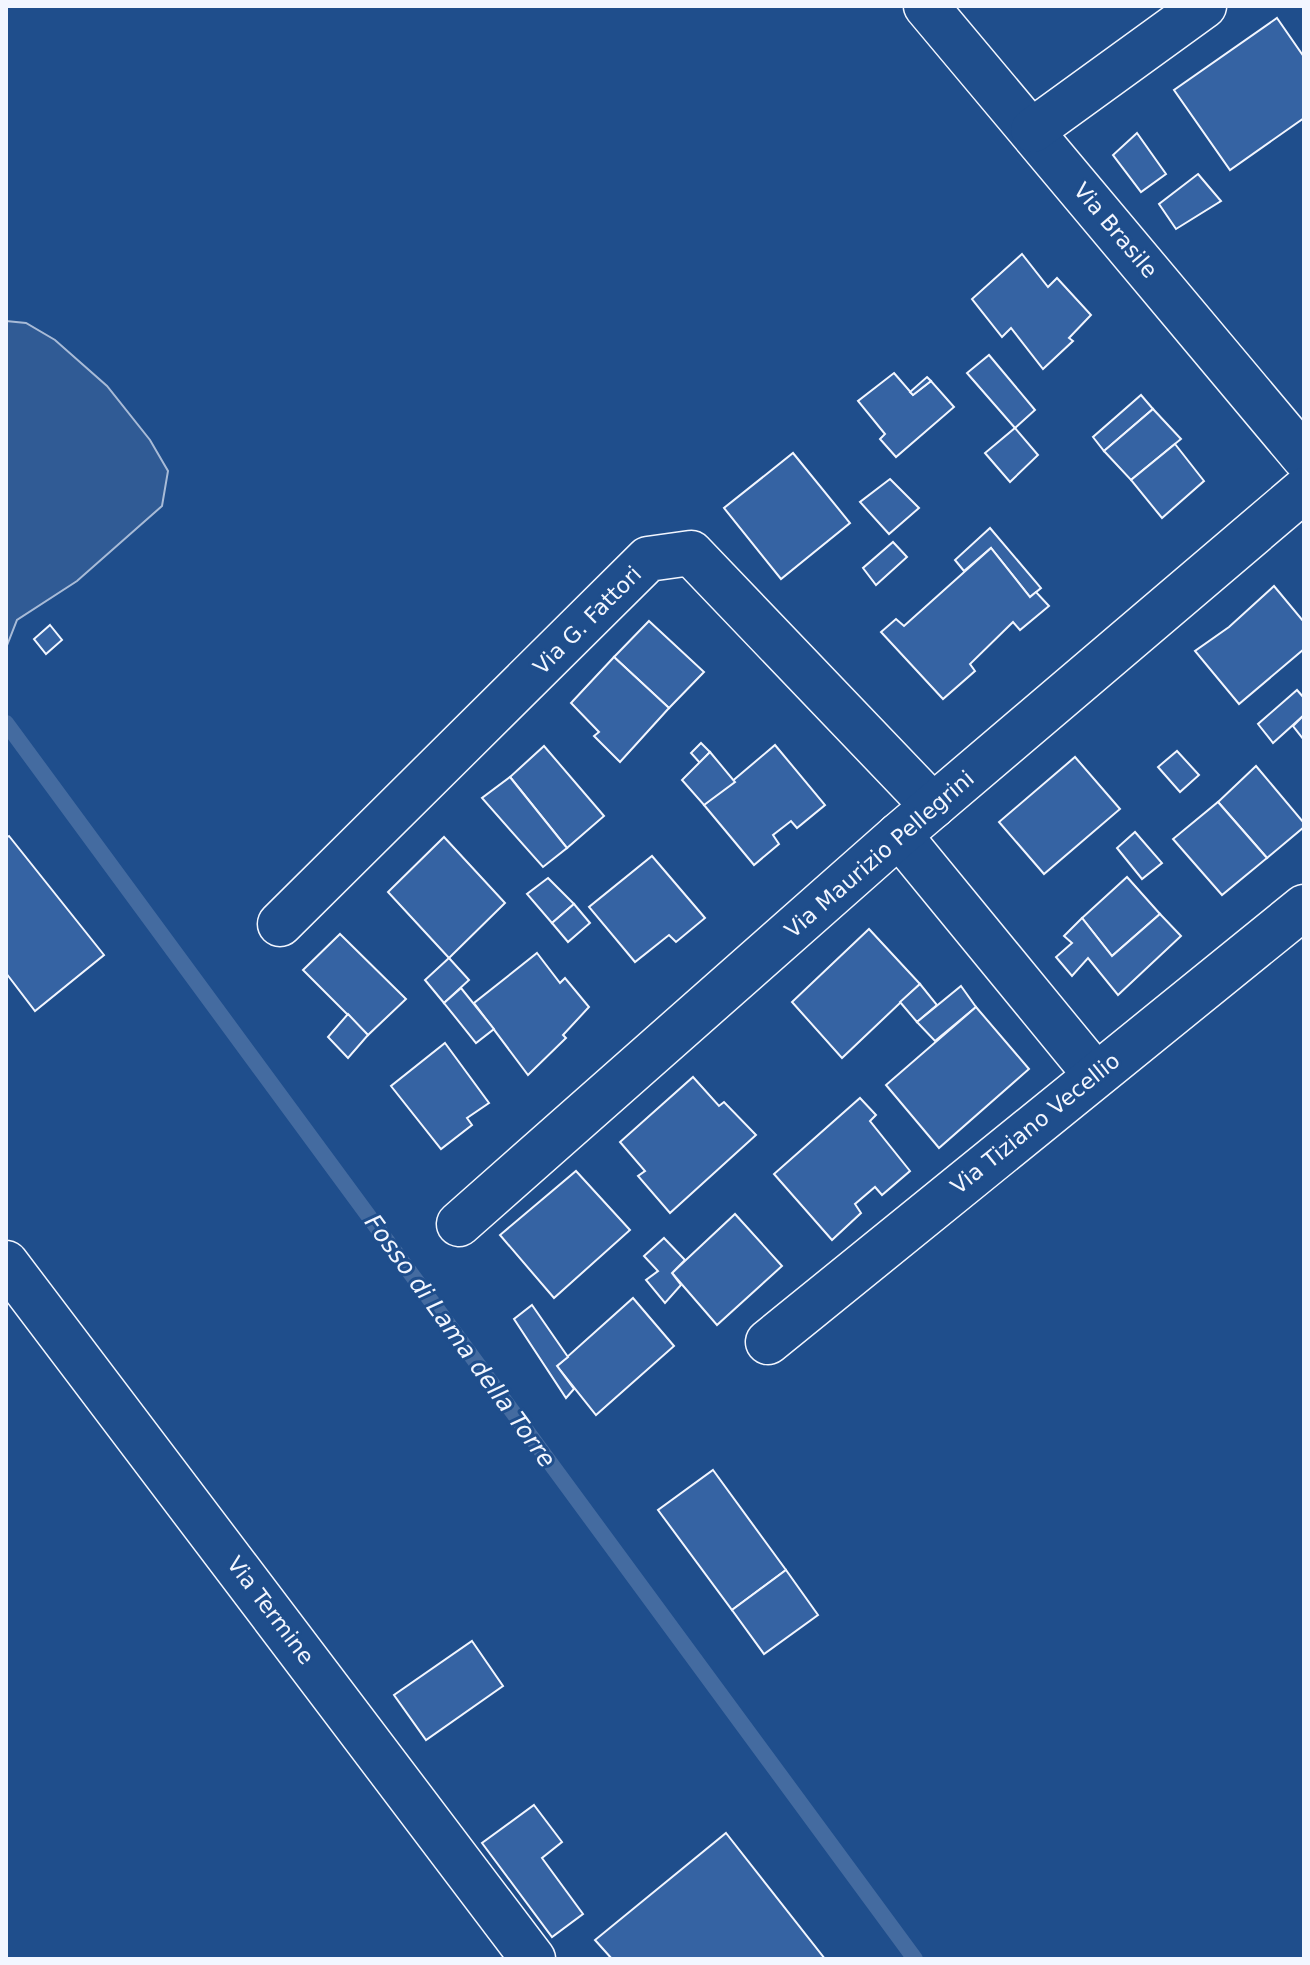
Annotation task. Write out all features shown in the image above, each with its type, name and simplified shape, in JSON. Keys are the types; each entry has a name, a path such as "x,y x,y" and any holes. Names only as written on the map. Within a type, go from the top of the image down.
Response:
{"street":[{"name":"Via Brasile","path":"926,6 1304,457"},
{"path":"1033,130 1204,6"},
{"name":"Via Maurizio Pellegrini","path":"459,1224 899,835 1304,490"},
{"name":"Via G. Fattori","path":"280,924 648,559 691,553 933,806"},
{"path":"899,835 1095,1074"},
{"name":"Via Tiziano Vecellio","path":"768,1342 1304,907"},
{"name":"Via Termine","path":"6,1263 533,1959"}],"shaded area":[{"path":"6,321 26,323 55,340 107,386 150,440 168,471 162,506 77,581 17,620 6,648"}],"building":[{"path":"1277,18 1304,57 1304,118 1230,170 1174,90"},
{"path":"1137,133 1166,174 1141,192 1113,155"},
{"path":"1198,174 1221,201 1176,229 1159,204"},
{"path":"1022,254 1048,287 1057,278 1091,315 1069,338 1073,341 1043,369 1011,328 1002,337 972,299"},
{"path":"989,355 1035,410 1015,428 967,373"},
{"path":"894,373 913,395 931,381 954,407 896,457 880,439 885,434 858,401"},
{"path":"927,377 931,381 913,395 910,392"},
{"path":"1141,395 1153,409 1104,451 1093,437"},
{"path":"1153,409 1181,439 1131,480 1104,451"},
{"path":"1015,428 1038,455 1010,482 985,453"},
{"path":"1175,444 1204,481 1162,518 1131,480"},
{"path":"793,453 850,523 781,579 724,508"},
{"path":"890,479 919,508 889,534 860,502"},
{"path":"990,528 1041,588 1030,597 991,548 964,571 955,560"},
{"path":"893,542 907,557 876,585 863,568"},
{"path":"991,548 1030,597 1036,592 1049,606 1020,630 1013,622 970,664 975,671 943,699 881,632 896,619 904,626"},
{"path":"1274,586 1304,622 1304,649 1239,704 1195,651 1229,627"},
{"path":"649,621 704,672 669,708 614,657"},
{"path":"50,625 62,640 46,654 34,639"},
{"path":"614,657 669,708 620,762 594,736 599,732 571,703"},
{"path":"1297,690 1304,698 1304,715 1273,743 1258,724"},
{"path":"1304,715 1304,740 1293,726"},
{"path":"701,743 710,752 700,763 691,753"},
{"path":"775,745 825,805 797,828 791,821 773,835 779,844 754,865 704,805"},
{"path":"544,746 604,816 567,848 510,777"},
{"path":"1177,751 1199,775 1180,792 1158,767"},
{"path":"710,752 735,782 704,805 682,780"},
{"path":"1075,757 1120,809 1044,874 999,822"},
{"path":"1256,766 1304,823 1304,827 1267,858 1218,802"},
{"path":"510,777 567,848 543,867 482,798"},
{"path":"1218,802 1267,858 1222,895 1173,839"},
{"path":"1135,832 1162,863 1142,879 1117,848"},
{"path":"9,836 104,955 35,1011 6,973 6,838"},
{"path":"444,837 505,903 449,958 388,892"},
{"path":"652,856 705,918 676,942 669,935 635,962 589,907"},
{"path":"1127,877 1160,914 1112,956 1082,918"},
{"path":"548,878 574,904 552,923 527,894"},
{"path":"574,904 590,923 568,942 552,923"},
{"path":"1160,914 1181,936 1118,995 1088,958 1072,976 1056,957 1072,943 1064,936 1082,918 1112,956"},
{"path":"869,929 920,984 842,1058 792,1002"},
{"path":"340,934 406,999 368,1035 303,970"},
{"path":"537,953 560,983 565,978 589,1007 563,1035 566,1038 528,1075 474,1003"},
{"path":"449,958 469,980 444,1003 425,980"},
{"path":"920,984 937,1005 917,1022 900,1002"},
{"path":"961,986 976,1007 935,1041 917,1022"},
{"path":"461,988 494,1029 476,1043 444,1003"},
{"path":"976,1007 1029,1069 939,1148 886,1085"},
{"path":"348,1014 368,1035 348,1058 328,1037"},
{"path":"445,1043 489,1103 467,1118 472,1125 441,1149 391,1086"},
{"path":"693,1077 719,1106 724,1102 756,1135 670,1213 638,1176 645,1171 620,1142"},
{"path":"860,1098 876,1115 870,1121 910,1171 882,1195 875,1187 855,1204 861,1213 832,1240 774,1174"},
{"path":"576,1171 630,1230 554,1298 500,1235"},
{"path":"735,1214 782,1266 717,1325 672,1273"},
{"path":"664,1238 685,1260 672,1273 681,1285 665,1303 646,1280 658,1271 644,1256"},
{"path":"633,1298 674,1346 596,1415 557,1366"},
{"path":"532,1305 568,1357 557,1366 574,1389 566,1398 514,1319"},
{"path":"713,1470 786,1570 732,1610 658,1510"},
{"path":"786,1570 818,1615 764,1654 732,1610"},
{"path":"472,1641 503,1686 426,1740 394,1695"},
{"path":"534,1805 562,1842 542,1858 583,1914 552,1937 482,1843"},
{"path":"726,1833 825,1959 612,1959 595,1940"}],"waterway":[{"name":"Fosso di Lama della Torre","path":"6,723 915,1959"}]}
